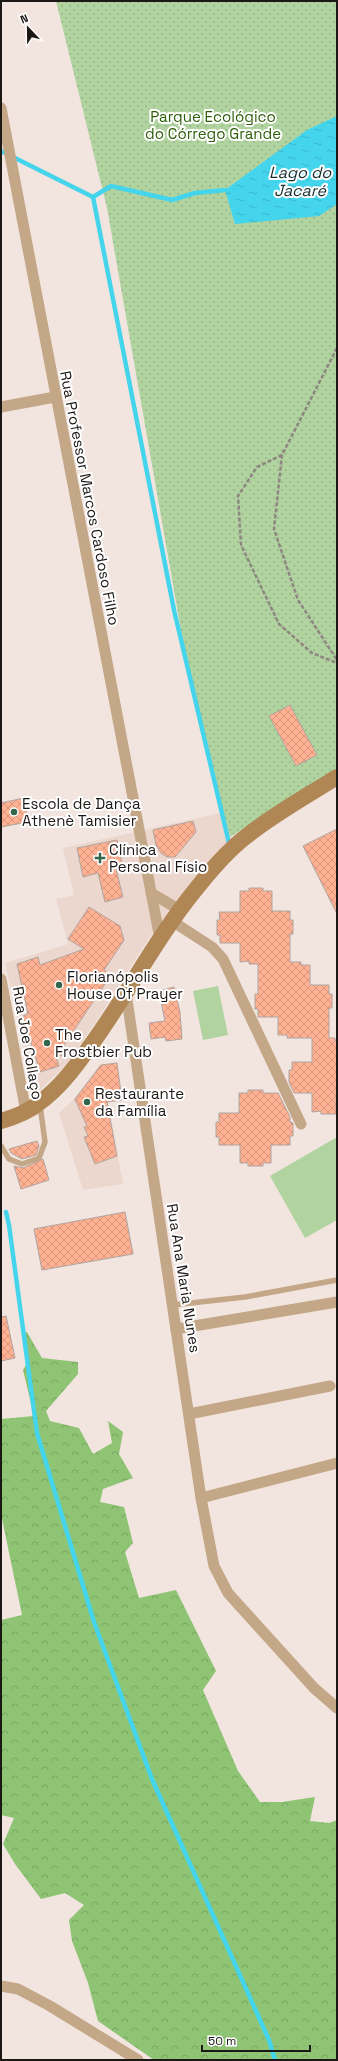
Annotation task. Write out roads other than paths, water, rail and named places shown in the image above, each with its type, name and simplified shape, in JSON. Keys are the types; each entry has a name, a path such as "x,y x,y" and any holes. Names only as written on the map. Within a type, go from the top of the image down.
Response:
{"main road":[{"path":"1,1121 26,1112 40,1103 55,1090 76,1066 176,916 196,889 247,835 337,777"}],"street":[{"name":"Rua Professor Marcos Cardoso Filho","path":"1,108 55,397 160,939"},
{"path":"1,407 55,397"},
{"path":"151,893 212,947 223,959 302,1124"},
{"name":"Rua Joe Collaço","path":"1,979 26,1112"},
{"name":"Rua Ana Maria Nunes","path":"126,993 201,1498 214,1566 228,1593 314,1688 337,1708"},
{"path":"176,1329 337,1302"},
{"path":"189,1414 330,1386"},
{"path":"201,1498 337,1463"},
{"path":"1,1986 18,1990 50,2006 138,2060"}],"lane":[{"path":"1,1146 9,1159 22,1164 38,1158 45,1142 40,1103"},
{"path":"173,1305 245,1297 337,1280"}],"water":[{"name":"Lago do Jacaré","path":"337,116 337,204 319,216 235,224 225,190 307,130"}],"waterway":[{"path":"1,151 93,197 111,186 172,200 195,193 225,190"},
{"path":"93,197 174,610 229,843"},
{"path":"6,1212 37,1433 94,1622 152,1779 269,2040 275,2060"}],"place":[{"name":"Escola de Dança Athenè Tamisier","path":"14,812"},
{"name":"Clínica Personal Físio","path":"100,858"},
{"name":"Florianópolis House Of Prayer","path":"59,985"},
{"name":"The Frostbier Pub","path":"47,1043"},
{"name":"Restaurante da Família","path":"87,1102"}],"park label":[{"name":"Parque Ecológico do Córrego Grande","path":"213,124"}]}
